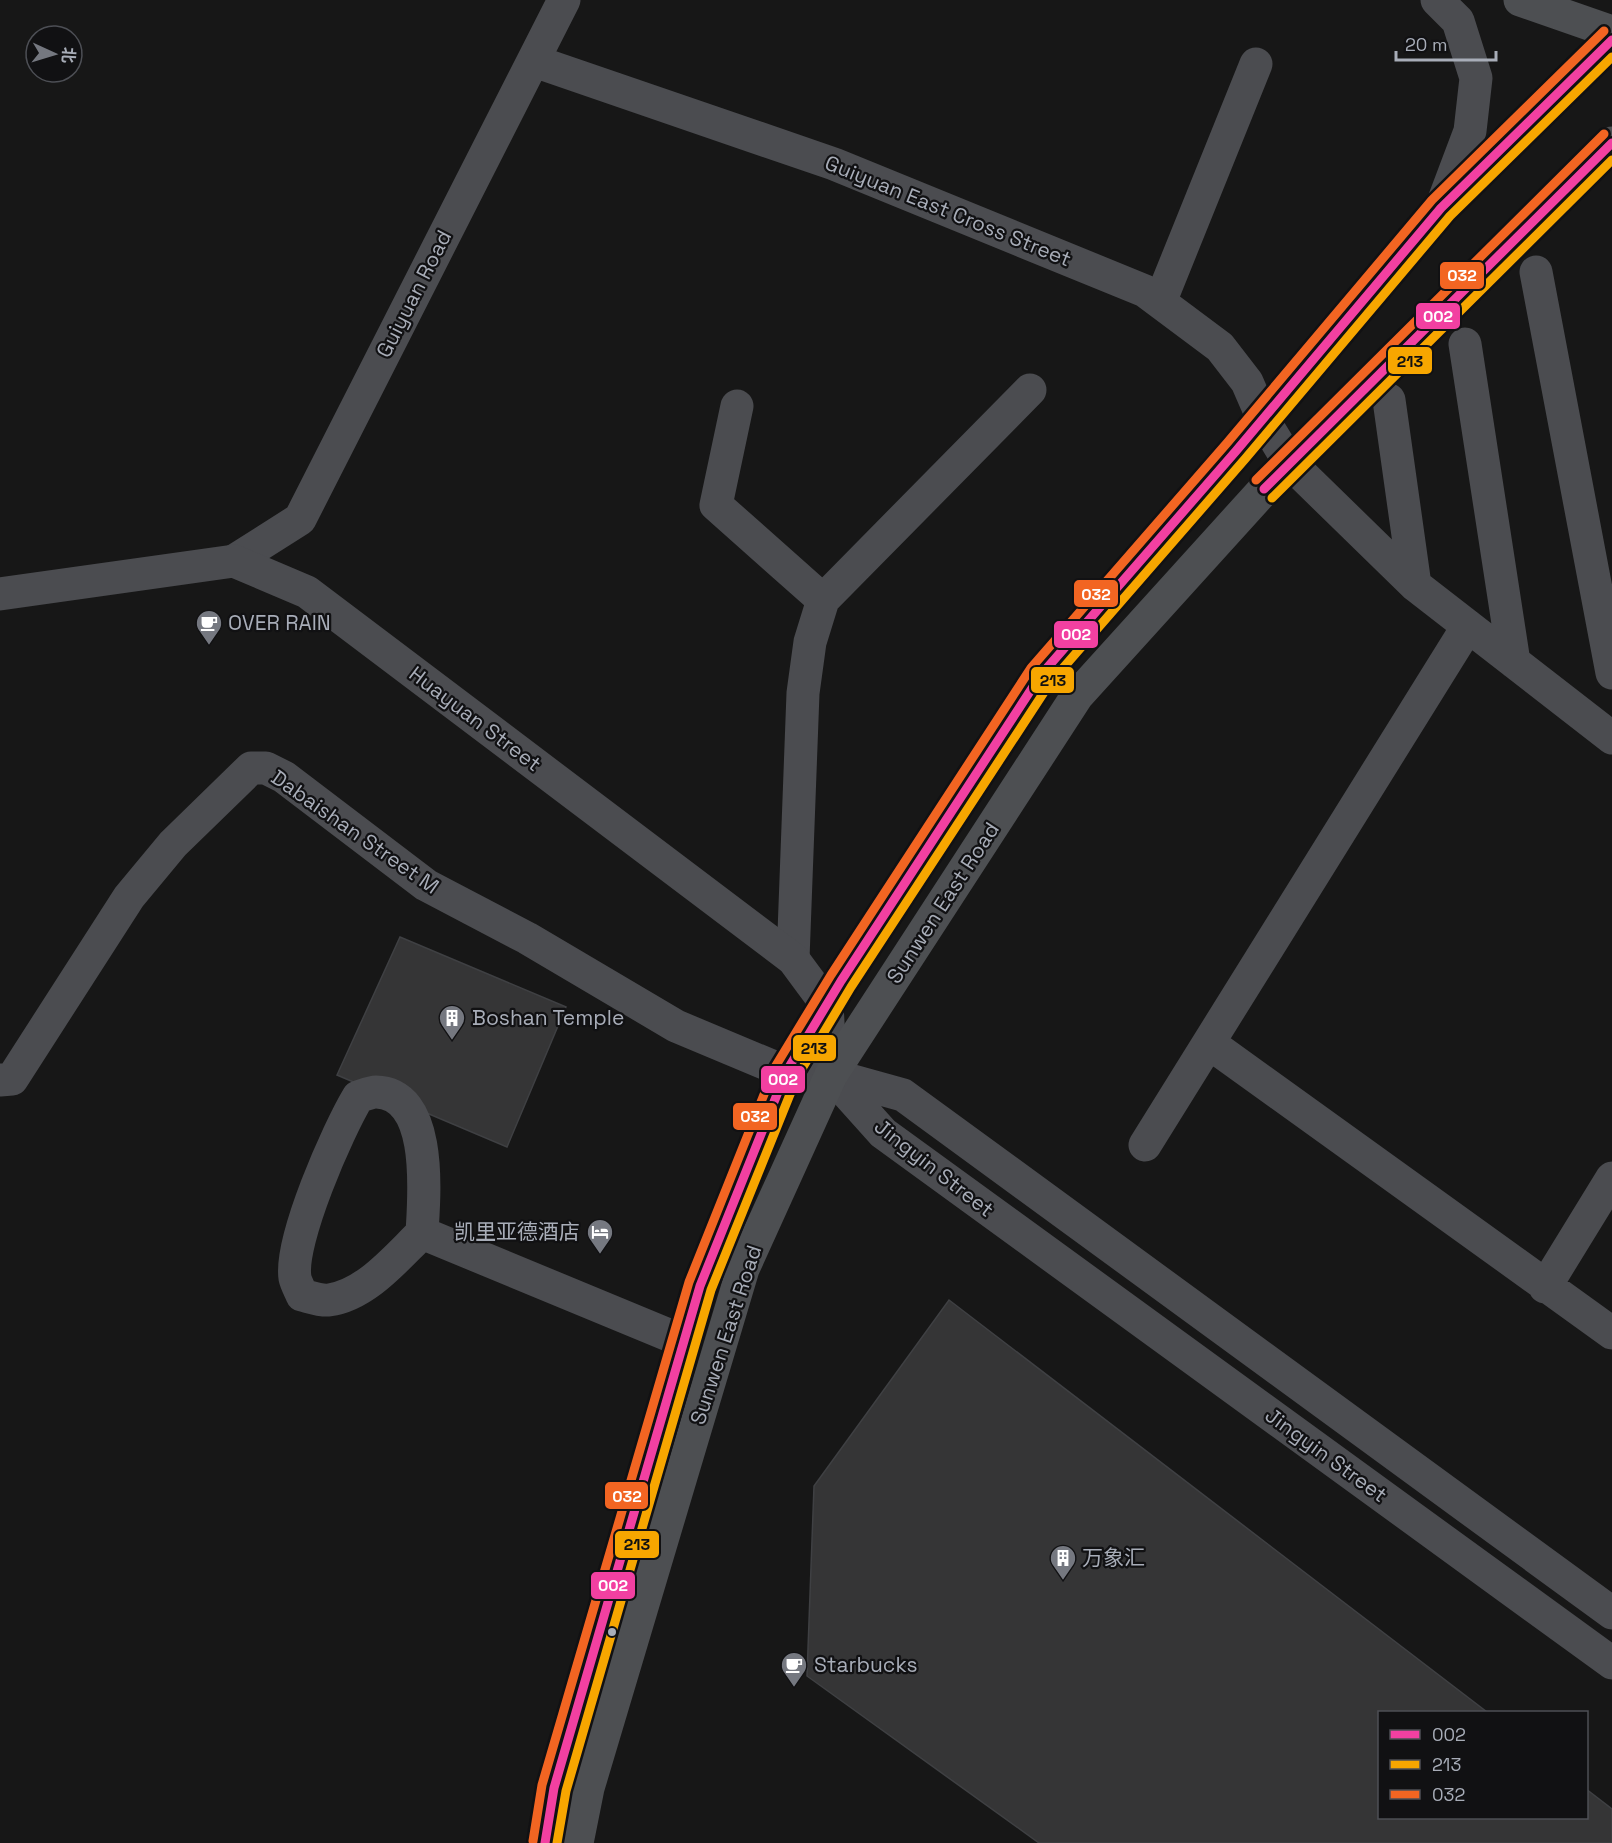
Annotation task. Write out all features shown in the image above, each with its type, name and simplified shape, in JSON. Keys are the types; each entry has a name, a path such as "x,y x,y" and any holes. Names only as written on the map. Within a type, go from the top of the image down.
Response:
{"main road":[{"path":"1520,0 1612,32"},
{"name":"Sunwen East Road","path":"545,1843 554,1788 700,1286 786,1072 1040,676 1263,419 1441,208 1612,40"},
{"name":"Sunwen East Road","path":"577,1843 588,1788 743,1269 831,1075 1077,696 1289,462 1612,143"}],"street":[{"name":"Guiyuan Road","path":"234,561 300,519 564,0"},
{"path":"1437,0 1458,21 1476,78 1470,131 1441,208"},
{"name":"Guiyuan East Cross Street","path":"534,61 834,164 1145,291 1220,347 1247,382 1263,419 1289,462 1415,585 1612,738"},
{"path":"1160,302 1256,64"},
{"path":"1536,272 1612,673"},
{"path":"1465,344 1514,662"},
{"path":"793,959 802,693 810,642 824,600 1030,390"},
{"path":"1389,400 1415,585"},
{"path":"737,406 716,505 824,600"},
{"path":"0,594 234,561"},
{"name":"Huayuan Street","path":"234,561 307,592 793,959 827,1005"},
{"path":"1145,1145 1468,626"},
{"name":"Dabaishan Street M","path":"0,1080 12,1078 17,1071 129,897 173,844 250,768 266,768 284,777 435,890 527,938 676,1026 786,1072"},
{"path":"786,1072 831,1075 827,1005"},
{"path":"1209,1043 1612,1333"},
{"name":"Jingyin Street","path":"831,1075 903,1095 1612,1613"},
{"name":"Jingyin Street","path":"831,1075 883,1133 1612,1663"},
{"path":"376,1092 396,1098 411,1111 422,1148 424,1186 422,1233 384,1270 351,1294 327,1301 302,1295 295,1277 302,1227 343,1122 358,1097 376,1092"},
{"path":"1545,1287 1612,1178"},
{"path":"422,1233 683,1341"}],"building":[{"name":"Boshan Temple","path":"400,937 566,1007 507,1147 337,1075"},
{"name":"万象汇","path":"949,1300 1486,1711 1378,1711 1378,1819 1588,1819 1588,1791 1612,1809 1612,1843 1039,1843 807,1676 814,1486"}],"transit line":[{"name":"032","path":"533,1841 542,1785 689,1282 775,1067 831,975 1031,668 1227,443 1432,200 1604,31"},
{"name":"002","path":"545,1843 554,1788 700,1286 786,1072 841,981 1040,676 1236,451 1441,208 1612,40"},
{"name":"213","path":"557,1843 566,1791 711,1290 797,1077 851,987 1050,683 1245,459 1450,216 1612,57"},
{"name":"032","path":"1256,480 1604,134"},
{"name":"002","path":"1264,489 1612,143"},
{"name":"213","path":"1272,498 1612,160"}],"place":[{"name":"OVER RAIN","path":"209,646"},
{"name":"Boshan Temple","path":"452,1041"},
{"name":"凯里亚德酒店","path":"600,1255"},
{"name":"万象汇","path":"1063,1581"},
{"name":"Starbucks","path":"794,1688"}]}
